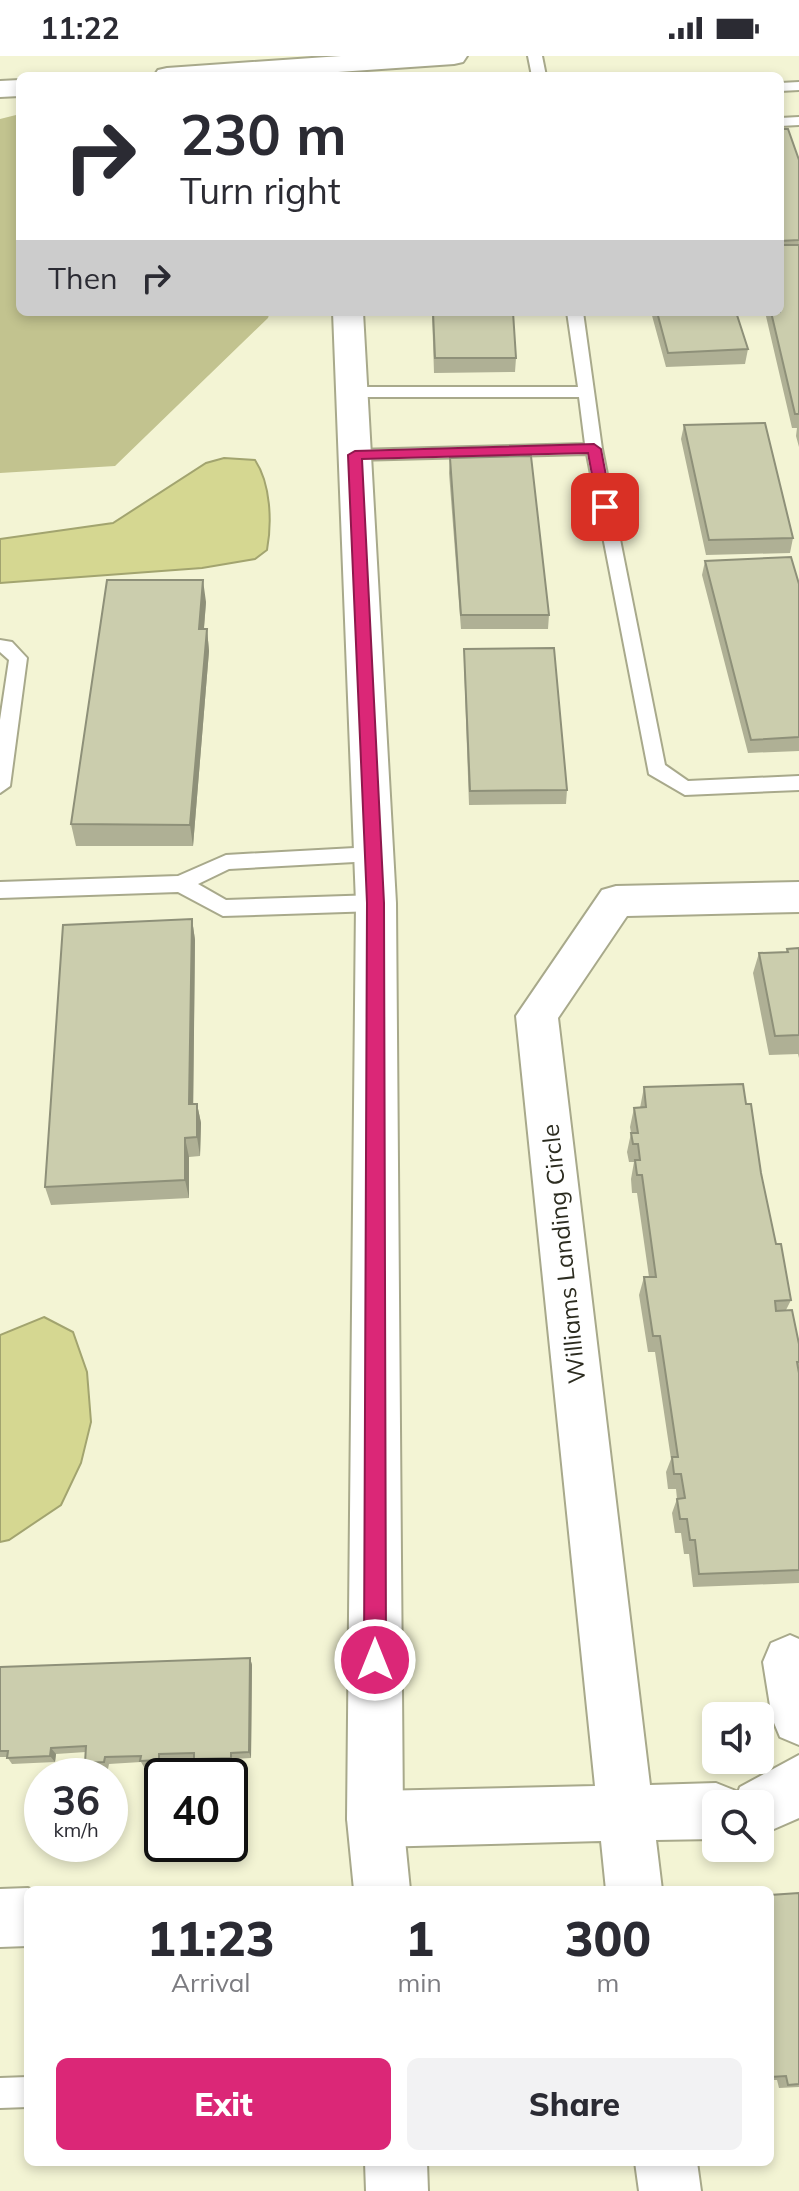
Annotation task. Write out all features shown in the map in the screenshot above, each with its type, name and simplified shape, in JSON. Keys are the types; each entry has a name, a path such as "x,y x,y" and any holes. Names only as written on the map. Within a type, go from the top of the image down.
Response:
{"street":[{"path":"228,72 454,56"},
{"path":"348,316 376,903 375,1819 382,1886"},
{"name":"Williams Landing Circle","path":"634,1886 537,1016 616,901 799,897"},
{"path":"790,1662 799,1718"},
{"path":"774,1801 785,1796 799,1783"},
{"path":"375,1819 702,1811"},
{"path":"0,1918 24,1917"},
{"path":"396,2166 397,2191"},
{"path":"667,2166 670,2191"}],"lane":[{"path":"576,316 594,449 656,769 685,788 799,783"},
{"path":"352,392 586,392"},
{"path":"355,455 594,449"},
{"path":"0,646 6,646 18,658 0,786"},
{"path":"0,890 181,884 226,862 373,854"},
{"path":"181,884 223,908 376,903"},
{"path":"0,2093 24,2092"}],"shaded area":[{"path":"16,115 16,316 269,316 115,466 0,473 0,119"},
{"path":"224,458 255,460 264,480 269,504 269,539 267,550 255,559 202,568 0,583 0,539 113,523 206,463"},
{"path":"44,1317 73,1332 87,1372 91,1422 81,1463 61,1505 9,1540 0,1542 0,1335"}],"building":[{"path":"784,129 788,129 799,160 799,240 784,241"},
{"path":"784,245 799,245 799,414 795,414 772,316 784,316"},
{"path":"433,316 513,316 516,358 435,358"},
{"path":"658,316 737,316 748,349 668,353"},
{"path":"765,423 793,538 709,540 684,425"},
{"path":"531,456 549,615 461,615 450,458"},
{"path":"791,557 799,584 799,737 751,740 705,561"},
{"path":"107,580 203,580 199,629 207,629 190,825 71,824"},
{"path":"554,648 567,790 470,791 464,649"},
{"path":"192,919 189,1104 197,1104 197,1137 185,1138 185,1180 45,1187 63,925"},
{"path":"799,948 799,1035 775,1036 759,953 788,952 787,949"},
{"path":"743,1084 746,1104 751,1104 761,1173 776,1244 781,1244 791,1300 775,1301 776,1311 792,1310 799,1344 799,1570 699,1574 695,1540 690,1540 687,1519 680,1519 677,1499 685,1498 681,1474 674,1474 672,1457 678,1457 660,1336 653,1336 644,1277 656,1277 642,1175 637,1175 635,1160 640,1160 638,1144 633,1144 631,1133 638,1133 634,1108 646,1107 644,1087"},
{"path":"250,1658 249,1752 231,1753 231,1758 194,1758 194,1753 159,1754 159,1758 140,1761 141,1756 85,1758 86,1746 51,1748 50,1756 7,1758 8,1751 0,1751 0,1667"},
{"path":"799,1893 799,2084 788,2085 786,2076 774,2077 774,1895"}],"route":[{"path":"375,1660 376,903 355,455 594,449 605,507"}]}
